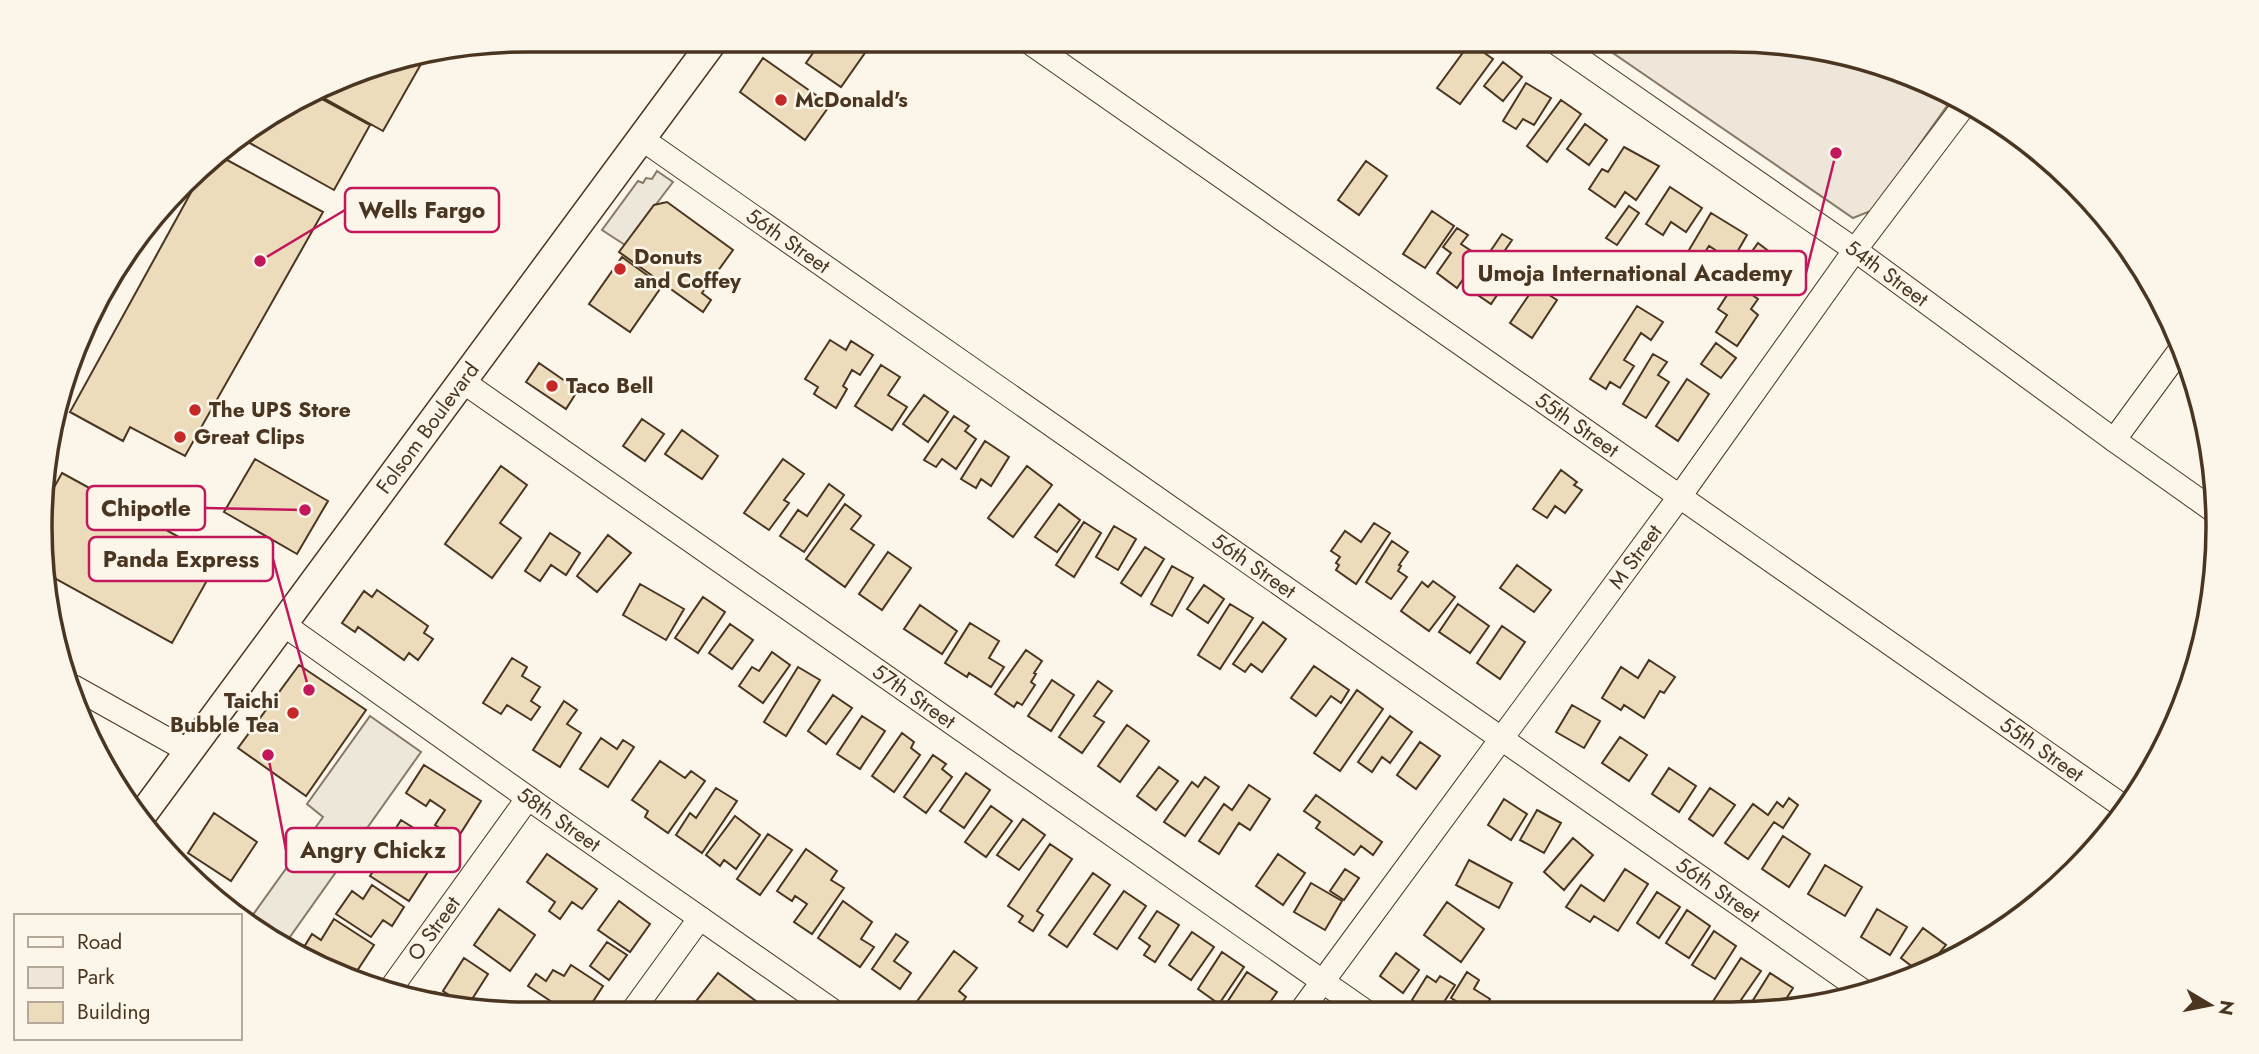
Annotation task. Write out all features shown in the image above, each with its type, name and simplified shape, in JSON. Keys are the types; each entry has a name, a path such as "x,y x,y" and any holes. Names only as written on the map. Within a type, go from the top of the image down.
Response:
{"main road":[{"name":"Folsom Boulevard","path":"146,810 705,52"}],"street":[{"name":"55th Street","path":"1043,52 2118,803"},
{"name":"54th Street","path":"1569,52 1855,250 2205,505"},
{"name":"M Street","path":"1308,1002 1680,496 1855,250 1960,111"},
{"name":"56th Street","path":"642,139 1854,985"},
{"path":"2114,440 2175,357"},
{"name":"57th Street","path":"462,381 1353,1002"},
{"name":"58th Street","path":"283,624 820,1002"},
{"path":"82,692 190,752"},
{"name":"O Street","path":"395,982 528,798"},
{"path":"639,1002 700,918"}],"green space":[{"path":"1611,52 1732,52 1794,57 1885,78 1948,104 1873,210 1853,218"}],"shaded area":[{"path":"657,171 673,182 625,245 602,230 638,181 643,183 646,178 652,179"},
{"path":"370,716 421,752 289,938 253,914 323,817 307,804"}],"building":[{"path":"814,52 866,52 841,87 806,63"},
{"path":"1463,52 1483,52 1493,59 1460,104 1437,88"},
{"path":"763,58 830,105 805,140 740,92"},
{"path":"1503,62 1522,77 1503,101 1484,86"},
{"path":"420,65 383,131 324,98 374,78"},
{"path":"1526,83 1551,98 1534,125 1523,119 1516,129 1503,121"},
{"path":"322,99 370,125 334,190 249,143"},
{"path":"1561,100 1581,114 1547,162 1527,146"},
{"path":"1585,124 1607,140 1589,165 1567,149"},
{"path":"1624,147 1659,166 1636,200 1625,192 1615,207 1589,189 1602,169 1608,172"},
{"path":"227,160 323,212 185,456 130,427 123,441 70,412 193,190"},
{"path":"1366,161 1387,176 1359,215 1338,200"},
{"path":"1670,187 1702,208 1686,232 1671,222 1663,235 1646,224"},
{"path":"667,202 733,250 702,293 711,300 703,312 619,252 654,205"},
{"path":"1629,206 1639,213 1617,245 1606,238"},
{"path":"1432,211 1454,226 1425,268 1403,254"},
{"path":"1711,213 1747,235 1732,261 1709,246 1702,257 1689,250"},
{"path":"1457,228 1468,235 1461,244 1479,256 1457,288 1437,273 1451,253 1443,247"},
{"path":"1502,234 1512,240 1497,262 1512,273 1491,304 1466,287"},
{"path":"1758,243 1796,272 1779,294 1756,278 1750,286 1735,275"},
{"path":"622,257 662,286 630,332 589,304"},
{"path":"1735,283 1758,299 1751,309 1758,315 1737,346 1716,332 1727,315 1718,309"},
{"path":"1535,286 1557,300 1532,338 1510,323"},
{"path":"1637,306 1663,322 1651,340 1641,333 1624,360 1634,366 1620,388 1610,382 1606,389 1590,379"},
{"path":"830,340 846,350 851,341 873,355 860,375 852,370 843,386 847,389 836,408 814,394 818,387 805,379"},
{"path":"1716,343 1736,358 1721,378 1701,364"},
{"path":"1653,354 1667,362 1658,375 1669,382 1646,418 1623,404"},
{"name":"Taco Bell","path":"539,363 578,390 566,409 526,382"},
{"path":"881,365 900,377 888,395 907,407 892,430 855,406"},
{"path":"1687,379 1709,394 1678,441 1656,426"},
{"path":"924,395 948,412 928,442 903,424"},
{"path":"954,416 969,426 965,431 976,439 956,469 942,459 936,467 924,460"},
{"path":"642,419 664,434 645,461 623,446"},
{"path":"682,430 718,456 702,479 665,454"},
{"path":"985,441 1009,457 991,486 981,479 976,488 961,479"},
{"path":"255,459 328,501 297,554 224,512"},
{"path":"783,459 804,474 784,500 789,503 769,530 744,513"},
{"path":"501,466 527,485 500,523 521,538 492,578 445,544"},
{"path":"1027,466 1052,485 1013,537 988,518"},
{"path":"1561,470 1577,482 1574,485 1582,490 1565,513 1555,506 1547,518 1533,509"},
{"path":"62,473 219,559 172,643 56,579 52,527 55,486"},
{"path":"829,484 844,495 804,552 780,536 798,510 807,516"},
{"path":"845,504 861,516 851,529 874,545 845,587 806,559"},
{"path":"1059,504 1080,520 1057,552 1035,537"},
{"path":"1084,522 1101,533 1074,577 1056,565"},
{"path":"1374,523 1390,533 1356,584 1336,570 1340,557 1331,551 1345,531 1361,542"},
{"path":"1114,526 1136,539 1118,570 1096,557"},
{"path":"550,533 580,553 566,575 551,565 540,581 525,571"},
{"path":"608,535 631,553 597,592 577,576"},
{"path":"1392,541 1408,552 1398,571 1407,577 1391,599 1366,582"},
{"path":"1145,547 1164,559 1141,596 1121,583"},
{"path":"888,552 911,568 882,610 859,594"},
{"path":"1517,565 1551,590 1534,612 1500,588"},
{"path":"1172,566 1193,578 1172,616 1151,604"},
{"path":"1433,581 1455,597 1429,631 1401,611 1422,582 1428,587"},
{"path":"640,584 684,609 666,640 623,615"},
{"path":"1204,585 1224,599 1208,623 1187,609"},
{"path":"377,590 428,626 424,633 433,639 418,660 409,653 404,660 358,627 355,632 342,623 364,591 372,597"},
{"path":"703,597 725,612 698,653 675,638"},
{"path":"1230,604 1253,618 1220,669 1198,655"},
{"path":"1458,604 1489,626 1470,653 1439,632"},
{"path":"920,605 957,631 942,654 904,629"},
{"path":"1263,622 1286,639 1262,672 1251,664 1245,672 1233,664"},
{"path":"970,623 999,641 989,658 1004,667 991,687 969,673 967,677 945,663"},
{"path":"730,624 753,640 732,669 709,653"},
{"path":"1502,626 1525,642 1500,679 1477,663"},
{"path":"1026,650 1042,661 1031,682 1035,685 1022,705 1017,702 1014,707 995,694"},
{"path":"772,652 790,665 763,703 739,686 752,667 759,671"},
{"path":"512,658 527,667 522,676 540,687 531,701 540,707 531,720 507,705 501,714 483,703"},
{"path":"1649,660 1675,677 1664,693 1660,691 1644,718 1624,705 1621,710 1602,698 1621,667 1638,678"},
{"path":"299,665 366,710 306,796 238,748"},
{"path":"1314,666 1349,690 1341,703 1331,696 1316,716 1291,698"},
{"path":"798,667 820,680 786,736 764,722"},
{"path":"1052,680 1074,695 1051,731 1028,716"},
{"path":"1098,681 1112,691 1094,716 1104,722 1082,753 1059,737"},
{"path":"1357,690 1383,709 1340,771 1314,753"},
{"path":"833,695 852,708 826,744 808,731"},
{"path":"564,701 577,710 567,724 581,733 560,767 533,750"},
{"path":"1572,705 1600,721 1584,748 1556,732"},
{"path":"862,716 885,731 860,769 837,754"},
{"path":"1390,716 1412,732 1390,763 1382,757 1372,772 1358,762"},
{"path":"1127,725 1149,741 1120,782 1098,766"},
{"path":"902,733 914,742 911,748 920,755 894,792 872,776"},
{"path":"1620,737 1647,755 1629,781 1602,763"},
{"path":"601,738 617,749 623,740 634,747 608,787 580,769"},
{"path":"1420,742 1440,756 1416,789 1397,775"},
{"path":"933,755 946,764 942,769 952,777 926,813 904,797"},
{"path":"660,761 685,778 691,771 705,781 668,833 645,817 648,811 632,800"},
{"path":"424,765 481,801 457,839 435,825 445,810 430,800 426,806 406,793"},
{"path":"1159,767 1178,781 1156,810 1137,796"},
{"path":"1669,768 1696,786 1679,812 1652,794"},
{"path":"966,773 990,790 964,828 940,811"},
{"path":"1205,777 1219,787 1185,836 1164,822 1192,782 1198,787"},
{"path":"1249,785 1270,799 1250,830 1239,823 1219,854 1199,841 1224,804 1232,810"},
{"path":"716,788 737,801 702,853 676,835 690,813 696,818"},
{"path":"1710,788 1735,805 1713,836 1689,819"},
{"path":"1316,795 1382,842 1373,855 1361,846 1354,855 1316,828 1320,822 1304,811"},
{"path":"1789,798 1798,805 1783,828 1774,822 1748,859 1725,843 1753,804 1768,815 1777,802 1783,807"},
{"path":"1504,799 1527,814 1511,840 1488,825"},
{"path":"991,806 1012,821 986,857 965,842"},
{"path":"1537,810 1561,823 1544,853 1520,840"},
{"path":"214,813 257,842 231,881 188,853"},
{"path":"735,816 760,835 736,869 724,860 720,866 706,855"},
{"path":"1023,819 1045,835 1019,870 997,855"},
{"path":"401,820 444,847 409,901 370,876 396,836 392,834"},
{"path":"768,834 792,850 760,895 737,879"},
{"path":"1783,836 1810,854 1789,887 1762,869"},
{"path":"1573,838 1593,855 1564,890 1544,872"},
{"path":"1050,844 1072,859 1037,911 1043,915 1033,931 1019,922 1023,916 1008,906"},
{"path":"806,849 837,871 831,880 844,888 812,934 794,922 807,904 795,896 792,901 777,891"},
{"path":"547,854 597,889 582,909 572,902 560,919 549,911 555,902 527,882"},
{"path":"1278,854 1305,873 1283,905 1256,886"},
{"path":"1469,860 1512,883 1499,908 1456,885"},
{"path":"1825,865 1862,887 1845,916 1808,894"},
{"path":"1345,869 1359,878 1344,900 1330,891"},
{"path":"1625,869 1648,884 1618,931 1594,916 1590,922 1566,907 1581,885 1604,901"},
{"path":"1093,873 1110,885 1067,947 1049,935"},
{"path":"1311,883 1342,901 1325,930 1294,912"},
{"path":"372,885 404,907 392,926 383,920 371,937 336,914 352,891 363,899"},
{"path":"1124,891 1146,906 1117,949 1094,934"},
{"path":"1657,892 1680,907 1659,938 1637,923"},
{"path":"619,901 650,924 630,952 598,930"},
{"path":"843,901 872,922 861,939 874,947 860,967 818,938"},
{"path":"1447,902 1484,929 1461,962 1424,935"},
{"path":"499,909 535,935 510,971 474,945"},
{"path":"1877,909 1907,927 1890,955 1861,937"},
{"path":"1687,910 1710,926 1689,958 1666,943"},
{"path":"1157,911 1179,925 1155,962 1144,955 1150,946 1139,938"},
{"path":"334,919 374,945 358,970 305,946 312,934 321,940"},
{"path":"1923,928 1946,945 1938,955 1911,966 1901,958"},
{"path":"1714,931 1736,946 1715,979 1692,965"},
{"path":"1192,932 1214,947 1191,980 1169,965"},
{"path":"896,934 908,942 894,961 911,973 900,989 872,969"},
{"path":"607,942 627,955 609,980 590,966"},
{"path":"954,951 977,968 959,991 966,997 962,1002 916,1002"},
{"path":"1222,952 1244,967 1220,1002 1198,989"},
{"path":"1396,953 1419,970 1403,993 1380,976"},
{"path":"464,958 488,974 473,998 443,991"},
{"path":"1741,958 1761,971 1740,1001 1713,1002"},
{"path":"571,965 603,986 593,1002 552,1002 528,986 536,974 546,981 553,970 564,976"},
{"path":"1247,972 1277,992 1270,1002 1227,1002"},
{"path":"1467,972 1479,980 1474,989 1490,999 1488,1002 1455,1002 1451,998"},
{"path":"718,973 757,1002 696,1002"},
{"path":"1770,973 1793,988 1787,998 1753,1001"},
{"path":"1427,976 1436,982 1440,976 1455,985 1444,1002 1412,1000"}],"place":[{"name":"McDonald's","path":"781,100"},
{"name":"Umoja International Academy","path":"1836,153"},
{"name":"Wells Fargo","path":"260,261"},
{"name":"Donuts and Coffey","path":"620,269"},
{"name":"Taco Bell","path":"552,386"},
{"name":"The UPS Store","path":"195,410"},
{"name":"Great Clips","path":"180,437"},
{"name":"Chipotle","path":"305,510"},
{"name":"Panda Express","path":"309,690"},
{"name":"Taichi Bubble Tea","path":"293,713"},
{"name":"Angry Chickz","path":"268,755"}]}
